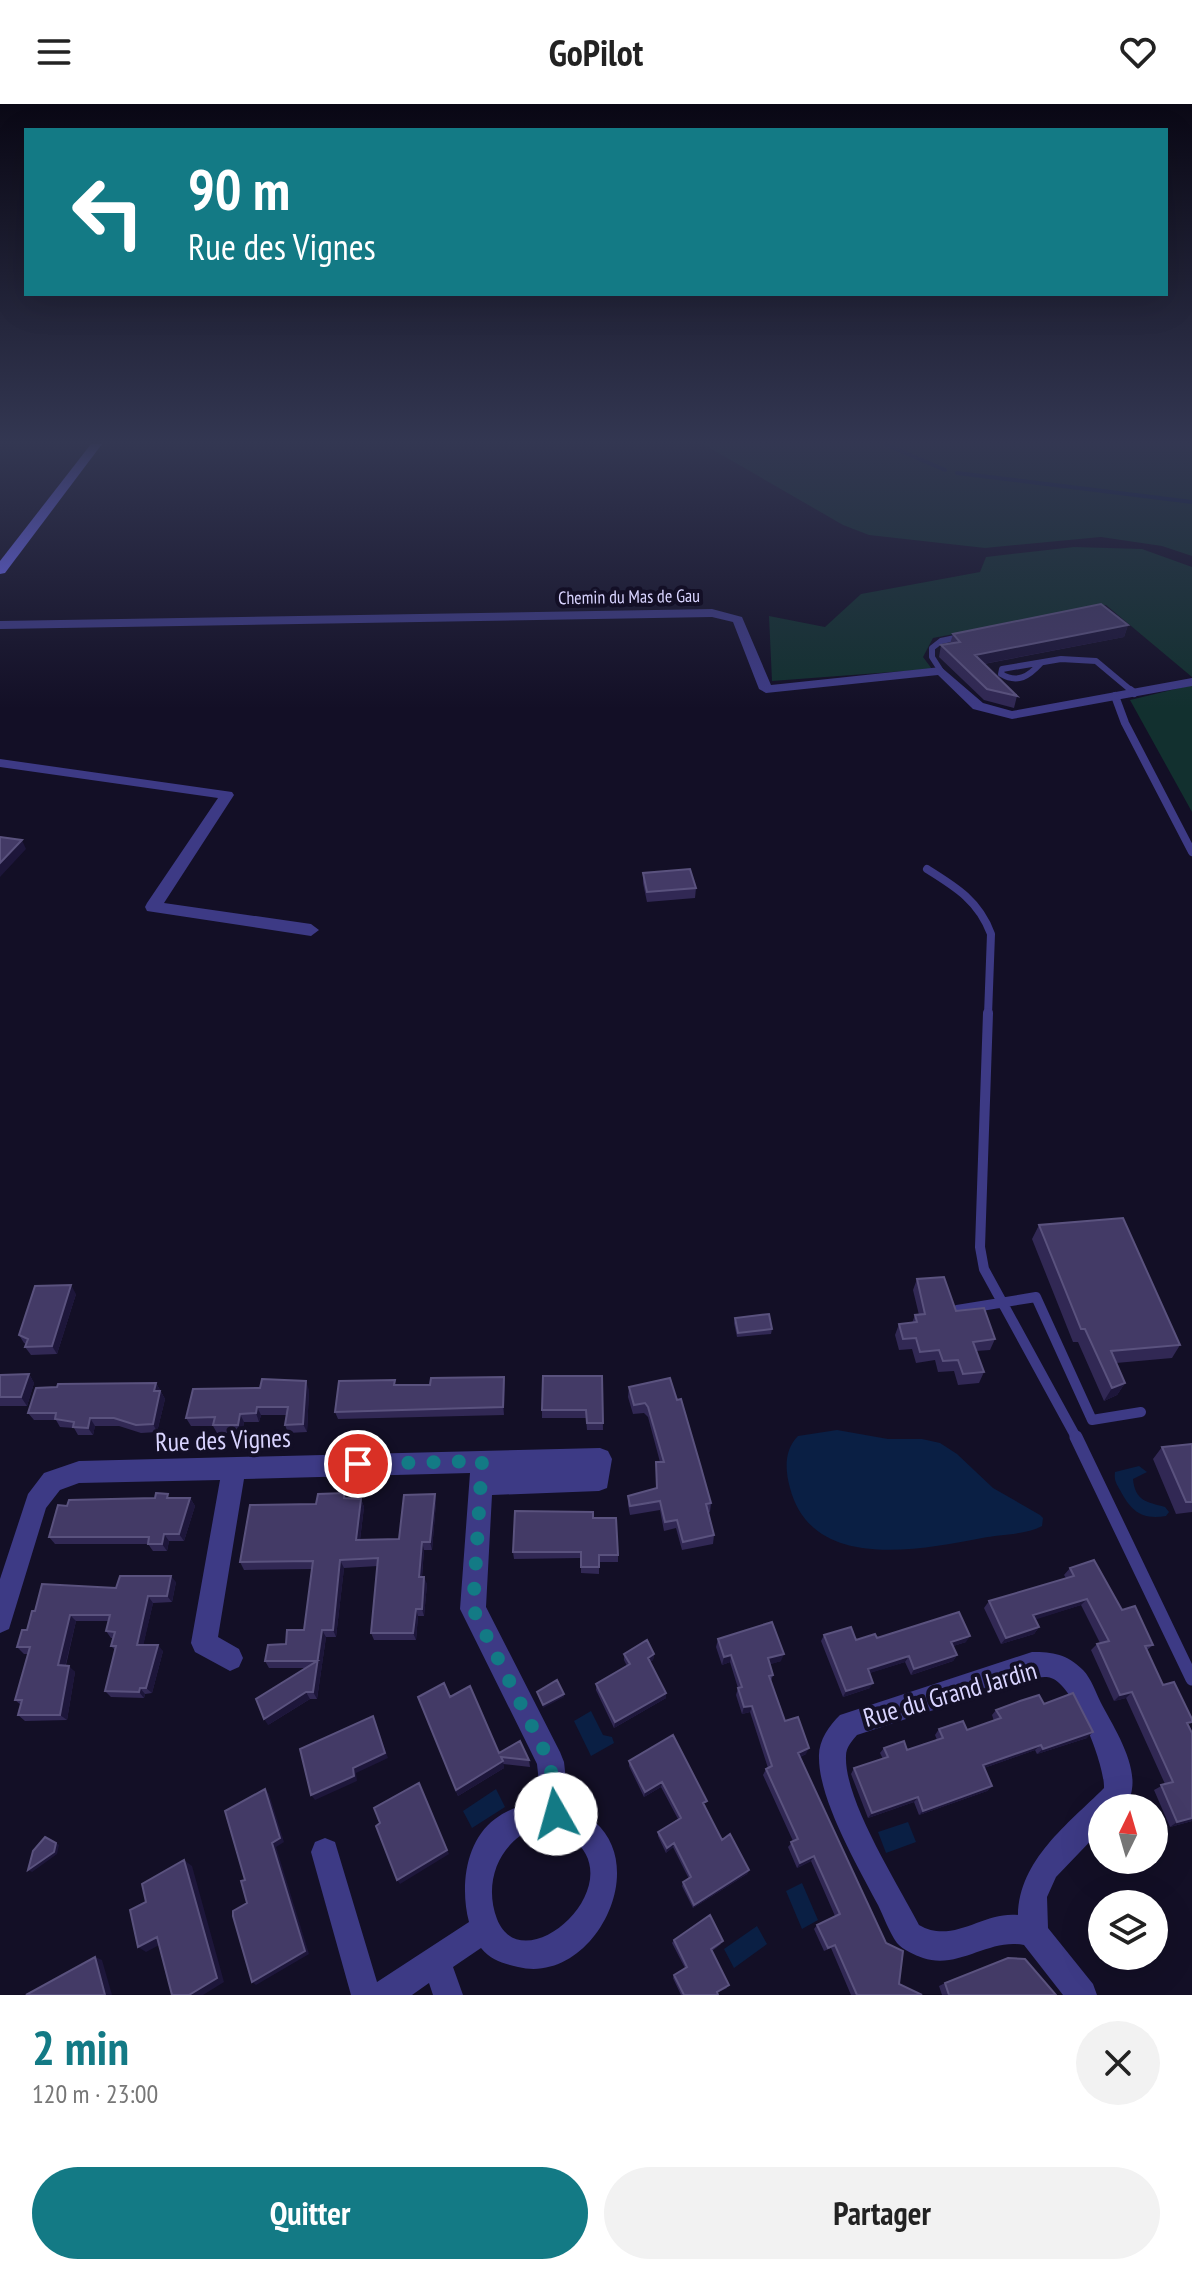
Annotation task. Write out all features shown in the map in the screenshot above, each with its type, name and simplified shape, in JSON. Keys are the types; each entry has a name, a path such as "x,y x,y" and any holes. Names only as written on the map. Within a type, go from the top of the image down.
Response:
{"street":[{"path":"0,570 29,532"},
{"name":"Chemin du Mas de Gau","path":"0,625 712,613 738,620 766,689 941,671"},
{"path":"941,671 978,706 1012,715 1192,682"},
{"path":"0,763 227,795 153,907 311,930"},
{"path":"230,1658 204,1643 234,1468"},
{"name":"Rue des Vignes","path":"0,1620 36,1502 52,1481 79,1472 234,1468 482,1473 473,1609 550,1762 556,1814"},
{"name":"Rue du Grand Jardin","path":"1088,1823 1046,1867 1033,1896 1033,1933 1008,1928 942,1949 921,1944 909,1935 836,1787 832,1757 837,1737 849,1724 863,1719 1032,1665 1056,1665 1076,1681 1114,1758 1118,1777 1117,1794"},
{"path":"535,1814 556,1814 575,1823 590,1838 601,1858 605,1882 603,1907 595,1930 580,1948 561,1961 539,1965 518,1960 500,1947 486,1928 479,1904 478,1879 498,1835 515,1821 535,1814"},
{"path":"325,1852 366,1995"},
{"path":"385,1995 486,1928"},
{"path":"1033,1933 1082,1995"},
{"path":"436,1960 448,1995"}],"lane":[{"path":"941,671 932,657 932,648 941,641 968,635"},
{"path":"1041,663 1032,674 1020,680 1008,679 1001,674 1002,669 1041,663 1069,659 1096,661 1134,693"},
{"path":"1115,696 1125,723 1192,852"},
{"path":"927,869 974,900 985,914 991,934 980,1247 984,1269 1064,1413 1192,1679"},
{"path":"957,1310 1036,1297 1092,1420 1141,1412"}],"green space":[{"path":"862,532 1192,532 1192,556 1162,546 1101,537 985,548"},
{"path":"1074,547 1142,549 1192,567 1192,677 1106,605 933,638 923,657 932,669 772,681 769,616 825,627 861,594 980,572 986,557"},
{"path":"1192,685 1192,812 1130,700"}],"water":[{"path":"837,1430 888,1439 922,1439 940,1443 957,1454 993,1488 1040,1515 1043,1518 1042,1526 1021,1533 899,1550 844,1544 820,1533 802,1515 790,1488 788,1454 798,1436"},
{"path":"1139,1466 1147,1472 1133,1479 1136,1492 1147,1502 1165,1507 1169,1512 1166,1516 1150,1517 1138,1512 1117,1485 1115,1472"},
{"path":"591,1711 603,1735 612,1737 614,1743 591,1756 574,1721"},
{"path":"496,1789 505,1807 472,1828 463,1811"},
{"path":"908,1822 916,1842 886,1853 878,1832"},
{"path":"802,1883 818,1920 802,1929 786,1891"},
{"path":"757,1926 767,1944 734,1968 724,1949"}],"building":[{"path":"1101,604 1128,625 975,655 1017,696 987,689 941,645 960,642 953,634"},
{"path":"0,837 22,840 0,863"},
{"path":"690,869 696,888 647,892 643,873"},
{"path":"1123,1218 1180,1345 1111,1351 1125,1383 1112,1388 1085,1329 1081,1329 1039,1225"},
{"path":"944,1277 956,1311 984,1308 995,1339 973,1342 984,1372 963,1374 958,1360 943,1361 939,1350 920,1352 916,1338 903,1339 899,1324 917,1322 915,1315 925,1314 917,1279"},
{"path":"71,1285 52,1346 25,1347 28,1339 19,1335 35,1286"},
{"path":"769,1314 772,1329 738,1333 735,1318"},
{"path":"29,1374 21,1397 0,1397 0,1375"},
{"path":"543,1376 602,1376 603,1423 587,1423 586,1410 542,1410"},
{"path":"504,1377 503,1407 335,1412 339,1381 395,1380 394,1385 430,1385 431,1378"},
{"path":"670,1378 677,1400 681,1399 711,1503 706,1504 714,1535 683,1542 677,1520 665,1522 660,1501 630,1506 628,1496 657,1488 656,1462 664,1462 648,1407 645,1403 634,1405 629,1387"},
{"path":"262,1379 306,1381 303,1424 285,1425 288,1407 257,1407 256,1413 240,1414 238,1425 213,1425 215,1417 186,1418 193,1389 260,1388"},
{"path":"156,1383 154,1391 160,1391 153,1424 136,1425 114,1418 90,1418 88,1428 73,1427 74,1422 55,1419 56,1413 28,1413 36,1388 57,1387 58,1384"},
{"path":"1192,1444 1192,1502 1186,1502 1162,1447"},
{"path":"156,1493 168,1494 167,1498 190,1498 179,1534 164,1534 162,1544 148,1544 149,1537 49,1537 58,1505 67,1506 69,1500 155,1498"},
{"path":"344,1493 344,1498 361,1499 356,1540 399,1539 404,1495 435,1494 430,1542 422,1542 419,1577 424,1577 422,1609 416,1609 413,1633 371,1633 378,1558 340,1560 333,1630 322,1630 313,1692 306,1692 264,1719 256,1699 317,1661 265,1661 268,1645 286,1644 287,1630 304,1630 313,1561 240,1562 250,1505 316,1504 318,1494"},
{"path":"515,1511 593,1512 593,1518 616,1518 618,1555 599,1555 599,1567 581,1567 581,1552 513,1552"},
{"path":"1094,1560 1122,1610 1135,1606 1153,1645 1145,1646 1163,1685 1174,1682 1192,1719 1187,1723 1192,1733 1192,1818 1177,1822 1168,1794 1165,1794 1161,1785 1173,1782 1132,1692 1120,1695 1097,1644 1109,1641 1087,1599 1033,1615 1039,1627 1006,1638 989,1601 1074,1576 1070,1568"},
{"path":"120,1576 171,1576 167,1596 148,1596 137,1645 158,1645 146,1688 140,1688 139,1692 105,1691 116,1646 111,1646 115,1632 106,1631 110,1615 70,1615 58,1665 69,1666 60,1715 18,1715 22,1700 15,1700 30,1647 17,1647 22,1630 27,1630 32,1611 35,1611 42,1584 116,1588"},
{"path":"959,1612 970,1636 951,1642 957,1655 914,1669 909,1656 868,1669 873,1683 846,1691 824,1635 851,1627 856,1640 875,1634 877,1638"},
{"path":"772,1622 784,1654 768,1658 773,1675 769,1676 785,1721 798,1717 809,1748 798,1753 886,1943 903,1951 899,1984 922,1995 857,1995 835,1945 828,1948 817,1925 840,1914 814,1856 800,1863 791,1842 798,1839 766,1769 772,1766 752,1706 744,1707 738,1688 742,1687 731,1655 724,1657 718,1639"},
{"path":"647,1640 654,1654 648,1658 666,1693 615,1722 596,1684 630,1664 624,1654"},
{"path":"557,1680 564,1694 543,1705 537,1692"},
{"path":"444,1683 450,1697 470,1686 499,1753 520,1741 529,1760 501,1757 503,1761 456,1790 418,1697"},
{"path":"1073,1693 1093,1732 1043,1749 1041,1745 983,1765 992,1786 923,1811 918,1797 872,1813 854,1768 888,1757 884,1748 904,1741 907,1750 943,1738 939,1729 963,1721 967,1730 1001,1718 996,1710 1020,1701 1039,1695 1044,1704"},
{"path":"373,1716 385,1753 353,1768 354,1776 311,1795 300,1749"},
{"path":"673,1735 707,1801 703,1803 722,1840 730,1834 749,1870 694,1905 683,1882 691,1877 674,1843 667,1848 658,1832 681,1818 662,1782 645,1792 629,1761"},
{"path":"419,1783 447,1850 397,1880 376,1826 380,1823 374,1808"},
{"path":"265,1789 280,1838 272,1843 305,1951 252,1982 233,1916 233,1911 247,1903 241,1881 245,1880 225,1811"},
{"path":"45,1837 56,1843 54,1852 28,1870 33,1851"},
{"path":"184,1860 217,1978 189,1995 172,1995 157,1937 138,1947 130,1910 146,1902 142,1884"},
{"path":"710,1915 723,1941 711,1949 729,1985 717,1992 718,1995 684,1995 674,1975 687,1967 674,1940"},
{"path":"95,1957 105,1995 26,1995"},
{"path":"1008,1958 1025,1959 1056,1995 949,1995 945,1983"}],"route":[{"path":"358,1464 482,1461 473,1609 550,1762 556,1814"}]}
